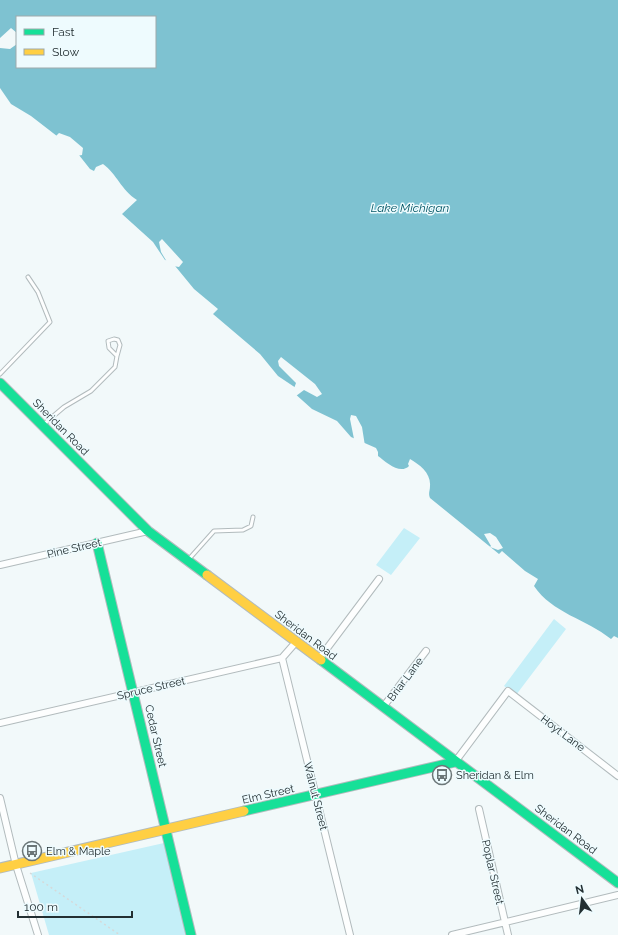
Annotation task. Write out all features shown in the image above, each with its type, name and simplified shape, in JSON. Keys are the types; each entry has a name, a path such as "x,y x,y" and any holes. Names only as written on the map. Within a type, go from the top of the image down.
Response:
{"street":[{"name":"Sheridan Road","path":"0,383 148,531 618,883"},
{"name":"Pine Street","path":"0,565 148,531"},
{"name":"Cedar Street","path":"97,543 191,935"},
{"path":"318,659 378,579"},
{"path":"282,658 296,642"},
{"name":"Briar Lane","path":"383,707 426,651"},
{"name":"Spruce Street","path":"0,723 282,658"},
{"name":"Walnut Street","path":"282,658 350,935"},
{"name":"Hoyt Lane","path":"455,762 508,691 618,776"},
{"name":"Elm Street","path":"0,868 455,762"},
{"path":"0,798 16,865 38,935"},
{"name":"Poplar Street","path":"479,809 508,935"},
{"path":"452,935 618,895"}],"lane":[{"path":"0,374 50,322 38,292 28,276"},
{"path":"43,425 64,407 91,391 116,367 120,345 118,340 114,339 108,341 109,348 117,356"},
{"path":"188,561 214,531 243,530 251,526 253,517"}],"path":[{"path":"30,873 120,935"}],"shaded area":[{"path":"404,528 420,538 391,575 376,565"},
{"path":"554,619 566,629 516,695 504,686"},
{"path":"164,843 186,935 49,935 31,873"}],"water":[{"name":"Lake Michigan","path":"0,0 618,0 618,638 614,636 611,639 550,603 534,586 538,579 525,571 502,551 499,554 430,498 429,477 427,473 417,464 410,459 408,464 409,466 405,468 401,469 393,467 378,456 376,448 351,437 337,421 312,409 293,392 296,388 278,376 260,354 213,314 218,309 194,289 171,261 165,260 153,242 122,214 137,200 127,192 112,172 103,164 96,167 94,171 90,169 75,150 31,116 11,104 0,88 0,48 10,49 16,45 16,68 156,68 156,16 16,16 16,32 11,28 0,38"}],"pier":[{"path":"59,133 70,137 83,148 82,155 77,156 55,137"},
{"path":"162,239 183,262 179,267 173,266 167,262 161,252 159,242"},
{"path":"281,357 315,384 322,394 317,397 304,390 296,396 292,394 296,383 279,366 278,361"},
{"path":"351,415 356,416 362,427 365,446 356,442 354,439 350,419"},
{"path":"490,533 496,537 503,548 498,550 490,547 491,546 484,534"}],"traffic: fast":[{"path":"0,383 148,531 207,575"},
{"path":"97,543 191,935"},
{"path":"321,660 618,883"},
{"path":"244,811 455,762"}],"traffic: slow":[{"path":"207,575 321,660"},
{"path":"0,868 244,811"}],"place":[{"name":"Sheridan & Elm","path":"442,775"},
{"name":"Elm & Maple","path":"32,851"}]}
